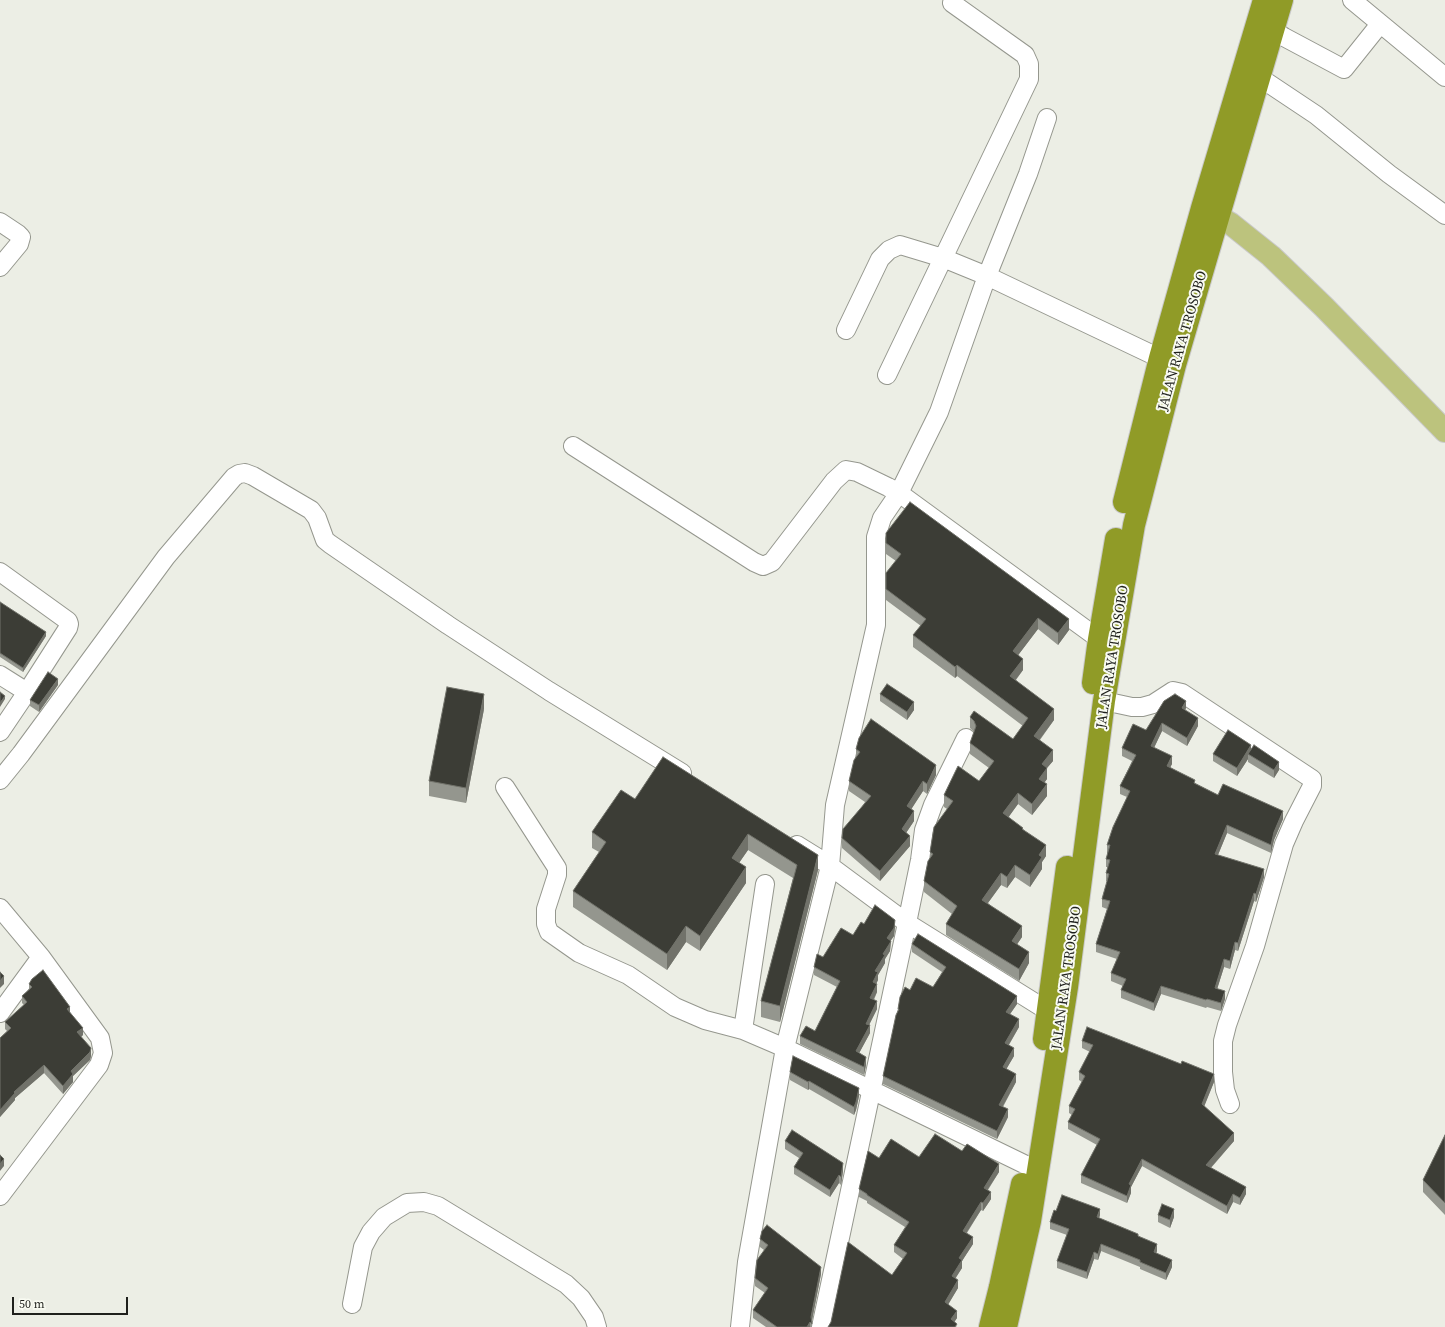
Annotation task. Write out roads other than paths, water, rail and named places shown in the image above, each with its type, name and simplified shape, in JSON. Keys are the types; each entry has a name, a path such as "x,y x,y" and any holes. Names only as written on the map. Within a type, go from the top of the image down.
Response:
{"highway":[{"name":"JALAN RAYA TROSOBO","path":"1217,216 1264,0"},
{"name":"JALAN RAYA TROSOBO","path":"1006,1327 1030,1221 1051,1022 1099,640 1120,518 1168,362 1217,216 1271,85 1285,37 1282,0"},
{"name":"JALAN RAYA TROSOBO","path":"990,1327 1026,1165 1051,1022 1067,987 1117,704 1134,525 1168,362"}],"main road":[{"path":"1217,216 1250,238 1271,256 1324,307 1445,432"}],"street":[{"path":"1352,0 1445,78"},
{"path":"887,375 1029,79 1030,70 1028,59 1025,54 952,3"},
{"path":"1285,37 1344,69 1380,24"},
{"path":"1271,85 1316,114 1389,174 1445,215"},
{"path":"740,1327 747,1262 779,1046 824,862 835,805 876,625 876,537 882,518 895,490 939,412 987,276 1028,174 1047,118"},
{"path":"0,222 18,234 21,237 21,241 0,267"},
{"path":"846,330 880,259 890,250 900,245 943,258 987,276 1168,362"},
{"path":"573,446 754,562 763,566 772,562 834,482 846,470 857,472 895,490 1099,640"},
{"path":"0,780 21,754 166,557 234,477 244,473 253,476 310,510 317,518 325,540 448,625 549,691 694,781"},
{"path":"0,572 68,621 69,624 68,628 0,732"},
{"path":"0,675 27,692"},
{"path":"1117,704 1142,707 1153,704 1173,691 1182,693 1312,779 1312,786 1284,844 1255,946 1223,1041 1223,1072 1225,1090 1230,1104"},
{"path":"821,1327 907,922 924,830 932,805 966,738"},
{"path":"505,787 557,868 558,875 546,909 546,924 549,932 579,953 628,975 675,1008 705,1020 744,1030 1026,1165"},
{"path":"782,836 824,862 907,922 1051,1022"},
{"path":"744,1030 765,884"},
{"path":"0,908 41,957 100,1038 103,1053 99,1065 0,1196"},
{"path":"0,1012 41,957"},
{"path":"352,1304 363,1247 371,1232 384,1217 407,1203 424,1202 438,1206 566,1284 581,1298 594,1317 597,1327"}]}
